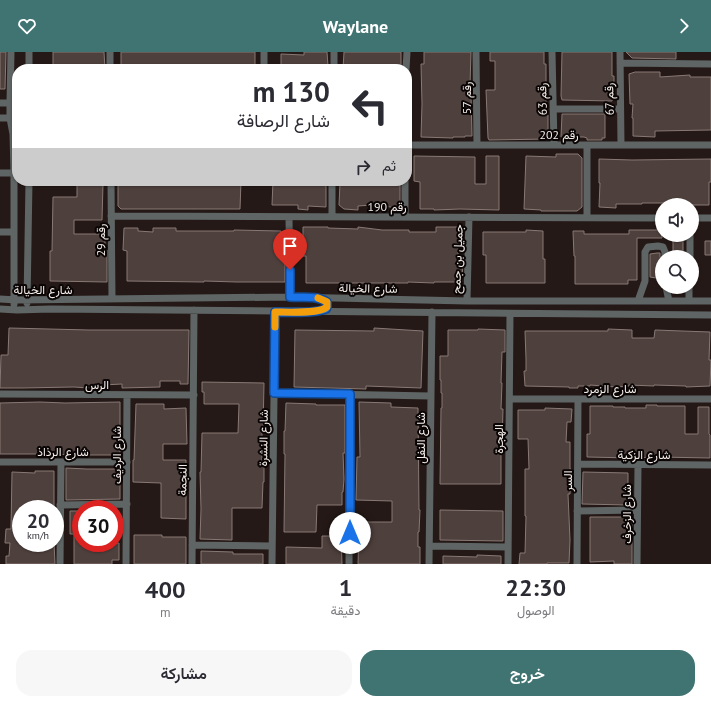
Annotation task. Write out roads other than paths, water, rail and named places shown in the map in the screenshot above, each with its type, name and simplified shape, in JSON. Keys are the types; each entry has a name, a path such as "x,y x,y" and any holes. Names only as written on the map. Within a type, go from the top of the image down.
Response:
{"street":[{"path":"11,52 12,93"},
{"path":"29,52 29,64"},
{"path":"110,52 110,64"},
{"path":"264,52 264,64"},
{"path":"334,52 334,64"},
{"path":"406,52 406,64"},
{"name":"رقم 57","path":"476,52 477,145"},
{"name":"رقم 63","path":"552,52 554,145"},
{"name":"رقم 67","path":"620,52 621,145"},
{"path":"620,64 711,64"},
{"path":"0,103 12,102"},
{"path":"553,109 620,109"},
{"path":"0,118 12,118"},
{"name":"رقم 202","path":"412,144 711,145"},
{"path":"587,145 587,218"},
{"path":"0,173 12,173"},
{"path":"14,186 14,310"},
{"path":"27,309 29,186"},
{"name":"رقم 29","path":"111,186 112,299"},
{"path":"332,186 332,217"},
{"path":"405,186 405,217"},
{"name":"رقم 190","path":"111,216 655,218"},
{"path":"289,217 290,297"},
{"name":"جميل بن جمح","path":"467,301 469,217"},
{"path":"699,218 711,218"},
{"path":"0,232 14,232"},
{"path":"638,301 645,281 645,252 648,247 658,246 663,247 664,250"},
{"path":"668,294 669,301"},
{"path":"689,294 689,301"},
{"name":"شارع الخيالة","path":"0,300 290,297 467,301 711,301"},
{"path":"313,312 327,307 327,302 318,298"},
{"path":"350,299 344,301 342,305 342,309 350,312"},
{"path":"0,300 3,305 0,308"},
{"path":"50,300 36,301 36,307 50,309"},
{"name":"شارع الخيالة","path":"0,308 14,310 194,310 275,312 711,315"},
{"name":"النجمة","path":"192,564 194,310"},
{"name":"شارع النشرة","path":"272,564 275,312"},
{"name":"شارع النفل","path":"429,564 432,312"},
{"name":"الهجرة","path":"508,564 510,314"},
{"path":"274,393 431,396"},
{"name":"الرس","path":"0,394 194,395"},
{"path":"349,564 350,394"},
{"name":"شارع الرديف","path":"126,564 127,395"},
{"name":"شارع الزمرد","path":"510,399 711,399"},
{"name":"السر","path":"577,564 578,399"},
{"name":"شارع الرذاذ","path":"0,462 127,462"},
{"path":"60,462 60,500"},
{"name":"شارع الزكية","path":"578,464 711,465"},
{"name":"شارع الزخرف","path":"637,564 638,465"},
{"path":"64,504 127,504"},
{"path":"578,511 637,510"},
{"path":"192,545 272,546"},
{"path":"430,546 508,548"},
{"path":"60,552 60,564"}]}
